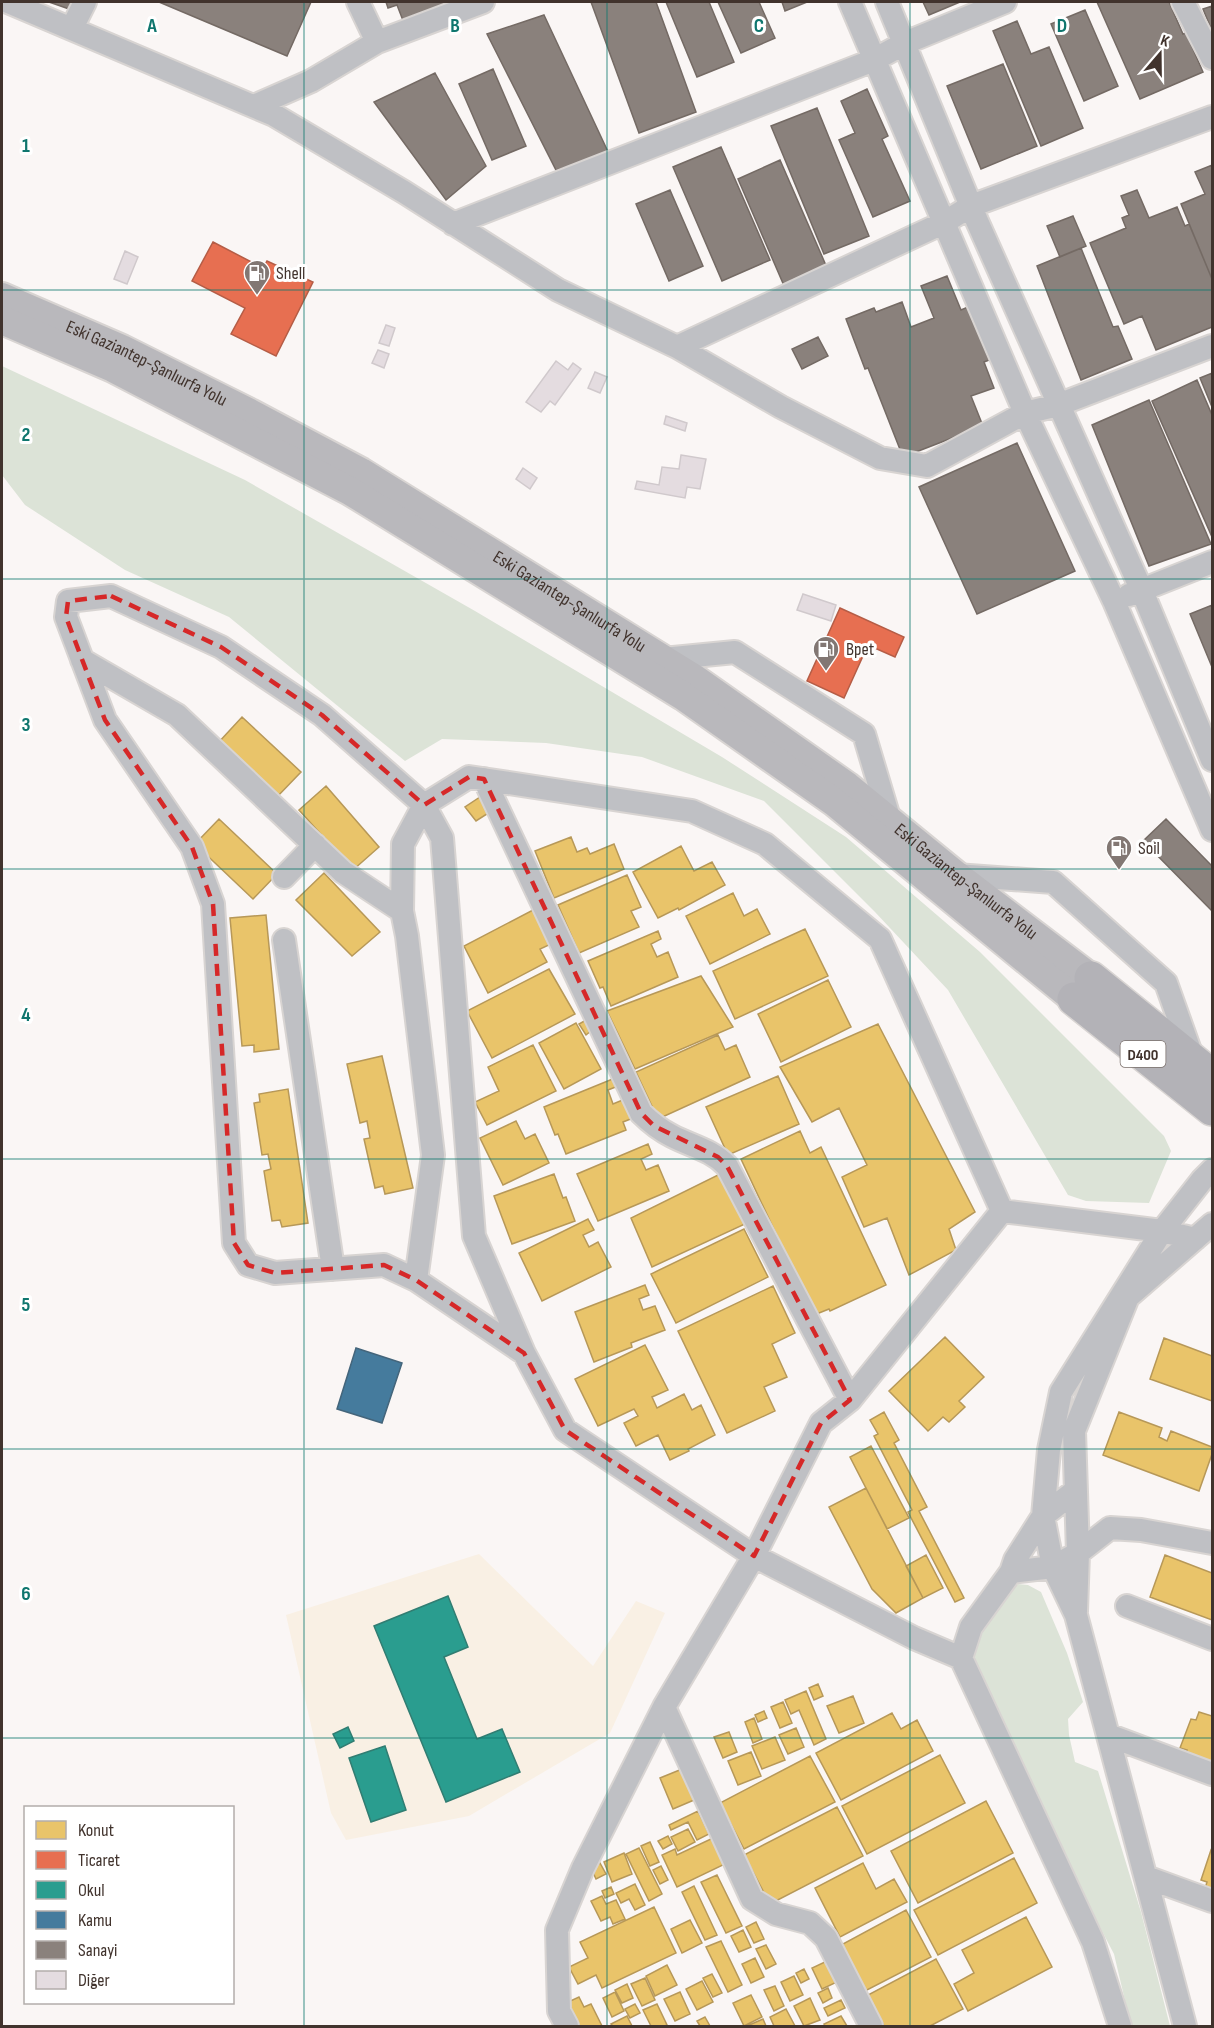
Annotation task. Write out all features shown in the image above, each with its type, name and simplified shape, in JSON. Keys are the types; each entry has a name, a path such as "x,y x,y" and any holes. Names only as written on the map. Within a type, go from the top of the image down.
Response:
{"highway":[{"name":"D400","path":"1083,989 1203,1068"},
{"name":"D400","path":"1083,989 1212,1109"}],"main road":[{"name":"Eski Gaziantep-Şanlıurfa Yolu","path":"2,297 122,349 361,472 695,679 847,786 956,875 1083,989"},
{"name":"Eski Gaziantep-Şanlıurfa Yolu","path":"2,320 113,368 350,490 673,690 834,802 1083,989"}],"street":[{"path":"8,2 254,106 284,121 404,192 558,290 677,346 781,407 880,458 927,466 1025,413 1058,405 1212,346"},
{"path":"72,28 85,2"},
{"path":"357,2 377,42"},
{"path":"254,106 311,81 377,42 483,2"},
{"path":"850,2 1025,413 1114,601 1212,830"},
{"path":"887,2 971,206 1142,591 1211,754 1185,768"},
{"path":"453,224 874,60 905,43 1005,2"},
{"path":"1183,2 1212,57"},
{"path":"677,346 945,222 971,206 1212,117"},
{"path":"1114,601 1212,562"},
{"path":"525,1353 416,1280 384,1264 275,1273 248,1265 234,1243 213,904 192,848 105,720 66,617 68,602 111,596 221,647 322,715 424,805 442,838 474,1236 525,1353 565,1430 754,1556 914,1638 961,1658 1094,1942 1120,2026"},
{"path":"663,659 735,652 864,734 890,821"},
{"path":"82,660 177,715 343,872 402,911"},
{"path":"416,1280 433,1155 402,911 403,844 424,805 469,777 693,811 765,844 880,939 1002,1211"},
{"path":"484,779 641,1113 654,1126 673,1137 718,1156 727,1166 850,1400"},
{"path":"284,877 315,845"},
{"path":"956,875 1053,882 1166,984 1203,1068"},
{"path":"284,940 333,1269"},
{"path":"1185,2026 1076,1615 1053,1567 1043,1516 1049,1450 1061,1392 1162,1231 1212,1170"},
{"path":"1002,1211 1162,1231 1195,1239"},
{"path":"567,2026 560,2011 557,1930 582,1868 664,1707 754,1556 821,1424 850,1400 1002,1211"},
{"path":"1076,1615 1078,1553 1074,1431 1128,1297 1212,1224"},
{"path":"961,1658 971,1627 1011,1572 1015,1560 1043,1516 1075,1491"},
{"path":"1011,1572 1053,1567 1078,1553 1110,1527 1141,1530 1212,1543"},
{"path":"1127,1606 1212,1639"},
{"path":"664,1707 752,1899 776,1914 810,1923 826,1938 871,2026"},
{"path":"1108,1735 1212,1774"},
{"path":"1146,1877 1212,1901"}],"highlighted area":[{"path":"111,596 221,647 322,715 424,805 469,777 484,779 641,1113 654,1126 718,1157 727,1166 850,1400 821,1423 754,1556 565,1430 524,1353 416,1280 384,1265 275,1273 248,1265 234,1243 213,904 192,847 105,720 66,617 68,601"}],"shaded area":[{"path":"2,366 245,480 475,611 722,757 846,837 980,952 1164,1136 1171,1151 1149,1203 1086,1201 1068,1195 948,990 875,912 764,801 642,757 546,743 442,739 405,761 229,617 125,570 25,505 2,475"},
{"path":"479,1554 593,1666 636,1601 665,1613 610,1733 469,1816 346,1840 331,1813 286,1615"},
{"path":"1018,1584 1028,1585 1041,1592 1067,1653 1083,1702 1068,1719 1075,1762 1098,1771 1141,1912 1170,2026 1131,2026 1114,1954 1026,1786 970,1661 975,1632"}],"building: Konut":[{"path":"242,717 301,772 276,798 218,743"},
{"path":"326,786 379,847 353,870 299,810"},
{"path":"480,797 490,812 476,821 465,807"},
{"path":"219,819 277,874 253,899 195,844"},
{"path":"571,837 577,852 587,848 590,854 614,844 624,869 554,898 535,851"},
{"path":"681,846 694,871 712,862 725,885 679,910 678,908 658,918 633,872"},
{"path":"324,873 380,932 352,956 296,900"},
{"path":"627,875 641,907 631,911 639,927 579,953 558,905"},
{"path":"733,893 744,916 757,909 770,934 710,964 686,916"},
{"path":"533,910 551,944 540,949 547,962 488,993 464,946"},
{"path":"266,915 279,1049 254,1052 254,1045 242,1046 230,918"},
{"path":"805,929 828,976 735,1019 713,971"},
{"path":"658,931 661,939 651,944 657,957 668,952 678,977 611,1006 588,961"},
{"path":"549,969 575,1014 492,1058 467,1011"},
{"path":"701,976 733,1027 635,1069 607,1011"},
{"path":"828,980 851,1027 781,1062 758,1014"},
{"path":"586,1020 592,1030 586,1035 579,1024"},
{"path":"576,1023 601,1069 564,1089 539,1043"},
{"path":"878,1024 975,1212 949,1229 956,1250 909,1275 887,1218 864,1227 842,1177 867,1165 839,1108 812,1122 780,1067"},
{"path":"718,1035 725,1050 736,1045 750,1077 658,1119 636,1072"},
{"path":"533,1045 556,1091 487,1125 475,1102 499,1091 488,1067"},
{"path":"382,1056 413,1188 385,1194 383,1186 375,1188 364,1139 370,1138 367,1121 360,1123 347,1064"},
{"path":"778,1076 799,1124 728,1155 706,1107"},
{"path":"615,1078 618,1086 608,1090 613,1104 625,1099 633,1118 623,1122 626,1130 566,1154 558,1134 555,1135 544,1107"},
{"path":"288,1089 308,1223 282,1227 280,1220 272,1221 264,1171 271,1169 268,1154 262,1155 254,1103 260,1102 259,1094"},
{"path":"516,1121 525,1139 535,1134 549,1163 503,1185 480,1138"},
{"path":"800,1131 810,1153 821,1147 886,1285 830,1311 829,1309 814,1315 741,1159"},
{"path":"648,1144 652,1154 641,1159 646,1170 658,1165 669,1191 598,1221 577,1174"},
{"path":"554,1174 575,1221 512,1244 494,1196"},
{"path":"720,1174 745,1224 652,1267 631,1218"},
{"path":"588,1219 594,1230 583,1235 589,1247 598,1242 611,1267 542,1301 519,1253"},
{"path":"744,1229 768,1277 676,1323 651,1274"},
{"path":"645,1285 649,1295 639,1299 643,1310 655,1306 665,1330 631,1343 632,1347 594,1362 575,1312"},
{"path":"773,1286 795,1333 772,1344 787,1377 764,1387 775,1411 727,1433 678,1331"},
{"path":"945,1337 984,1377 959,1401 965,1407 949,1422 943,1417 928,1431 889,1391"},
{"path":"1164,1338 1212,1356 1212,1401 1150,1379"},
{"path":"645,1345 668,1390 652,1397 657,1408 684,1394 692,1410 701,1405 715,1435 670,1460 658,1435 636,1446 624,1423 638,1416 634,1409 598,1426 575,1379"},
{"path":"884,1412 899,1440 894,1443 927,1507 919,1511 964,1598 955,1602 908,1512 912,1510 874,1436 878,1434 870,1420"},
{"path":"1119,1412 1162,1428 1159,1437 1167,1441 1171,1431 1212,1447 1212,1454 1199,1491 1103,1455"},
{"path":"871,1446 909,1518 887,1529 850,1457"},
{"path":"866,1488 923,1598 896,1613 872,1589 829,1507"},
{"path":"926,1555 943,1588 923,1598 906,1566"},
{"path":"1165,1555 1212,1573 1212,1620 1150,1597"},
{"path":"818,1684 823,1696 814,1700 809,1688"},
{"path":"806,1691 826,1739 814,1745 799,1710 791,1714 785,1700"},
{"path":"853,1696 864,1723 839,1733 827,1706"},
{"path":"783,1702 792,1723 780,1728 771,1707"},
{"path":"764,1711 767,1718 758,1722 755,1715"},
{"path":"1199,1712 1212,1716 1212,1762 1208,1760 1206,1768 1183,1760 1187,1750 1180,1748 1191,1719 1196,1720"},
{"path":"892,1713 901,1729 917,1720 933,1751 841,1800 816,1753"},
{"path":"754,1718 762,1739 753,1743 745,1722"},
{"path":"796,1728 804,1747 788,1754 779,1735"},
{"path":"729,1732 737,1752 723,1758 714,1737"},
{"path":"775,1737 785,1760 762,1769 752,1746"},
{"path":"751,1752 761,1776 738,1785 728,1761"},
{"path":"940,1755 965,1803 867,1854 842,1806"},
{"path":"810,1756 835,1802 744,1849 720,1803"},
{"path":"682,1769 694,1800 673,1809 660,1778"},
{"path":"986,1801 1013,1853 918,1903 891,1851"},
{"path":"837,1807 863,1856 770,1904 744,1855"},
{"path":"698,1811 709,1834 697,1840 688,1822 671,1830 669,1825"},
{"path":"688,1829 695,1842 678,1851 671,1837"},
{"path":"668,1836 672,1844 663,1849 658,1841"},
{"path":"713,1838 725,1864 677,1887 662,1855 675,1849 677,1855"},
{"path":"650,1842 659,1862 650,1866 641,1846"},
{"path":"639,1848 662,1894 649,1901 626,1854"},
{"path":"1211,1850 1212,1895 1204,1892 1207,1882 1201,1880"},
{"path":"624,1853 632,1874 612,1882 604,1862"},
{"path":"1014,1858 1037,1903 938,1955 914,1910"},
{"path":"600,1863 606,1874 596,1879 591,1868"},
{"path":"863,1863 876,1889 894,1879 907,1902 840,1937 815,1888"},
{"path":"661,1866 668,1880 660,1884 653,1870"},
{"path":"717,1875 742,1926 726,1933 701,1882"},
{"path":"635,1884 645,1905 635,1910 629,1899 621,1903 616,1893"},
{"path":"694,1886 717,1935 705,1940 682,1892"},
{"path":"611,1887 614,1894 605,1898 602,1891"},
{"path":"602,1896 606,1904 616,1900 625,1919 613,1924 610,1917 601,1921 591,1901"},
{"path":"654,1907 676,1953 602,1988 596,1975 578,1984 569,1967 588,1958 580,1942"},
{"path":"906,1910 931,1957 865,1991 841,1945"},
{"path":"1026,1917 1052,1967 968,2011 954,1984 974,1973 962,1950"},
{"path":"690,1920 702,1943 682,1953 671,1929"},
{"path":"756,1922 764,1939 754,1943 746,1927"},
{"path":"743,1930 751,1947 739,1952 731,1936"},
{"path":"721,1941 742,1985 728,1992 706,1947"},
{"path":"766,1945 776,1964 766,1969 756,1949"},
{"path":"755,1958 764,1977 751,1983 742,1964"},
{"path":"936,1959 963,2009 930,2026 884,2026 868,1995"},
{"path":"827,1961 837,1982 822,1989 812,1968"},
{"path":"667,1965 677,1985 655,1996 646,1976"},
{"path":"804,1969 809,1979 801,1983 796,1973"},
{"path":"712,1974 722,1993 713,1997 703,1978"},
{"path":"794,1976 803,1995 790,2001 781,1982"},
{"path":"645,1978 655,2000 642,2006 631,1984"},
{"path":"702,1981 713,2002 697,2010 686,1989"},
{"path":"627,1984 633,1998 622,2003 615,1990"},
{"path":"775,1986 784,2006 774,2011 764,1990"},
{"path":"828,1988 832,1998 823,2003 818,1993"},
{"path":"615,1992 624,2011 612,2017 603,1998"},
{"path":"680,1992 690,2014 675,2021 664,1999"},
{"path":"751,1995 762,2017 744,2026 733,2003"},
{"path":"579,1997 584,2007 591,2004 602,2026 579,2026 568,2002"},
{"path":"810,1998 820,2020 804,2026 794,2006"},
{"path":"841,2000 845,2008 828,2016 824,2008"},
{"path":"635,2004 640,2013 630,2018 625,2009"},
{"path":"657,2004 667,2025 665,2026 651,2026 643,2010"},
{"path":"786,2009 795,2026 774,2026 770,2017"},
{"path":"627,2016 632,2026 613,2026 611,2024"},
{"path":"841,2016 847,2026 825,2026 824,2024"},
{"path":"705,2017 710,2026 700,2026 697,2021"},
{"path":"763,2019 766,2026 747,2026"}],"building: Ticaret":[{"path":"213,242 263,268 267,261 313,282 276,356 231,334 245,308 192,281"},
{"path":"840,608 904,637 895,657 868,645 844,698 807,681"}],"building: Okul":[{"path":"448,1596 468,1647 444,1657 477,1739 502,1729 520,1772 446,1802 374,1626"},
{"path":"348,1727 354,1741 340,1748 333,1734"},
{"path":"385,1746 406,1810 371,1822 349,1758"}],"building: Kamu":[{"path":"356,1348 402,1363 382,1423 337,1409"}],"building: Sanayi":[{"path":"49,2 75,2 72,10"},
{"path":"159,2 311,2 287,56"},
{"path":"386,2 459,2 404,23 397,5 388,8"},
{"path":"591,2 656,2 696,112 639,133"},
{"path":"666,2 709,2 734,62 697,77"},
{"path":"718,2 759,2 775,38 741,53"},
{"path":"782,2 807,2 785,11"},
{"path":"923,2 960,2 929,15"},
{"path":"1097,2 1169,2 1203,72 1140,99"},
{"path":"1212,6 1212,31 1203,9"},
{"path":"1085,10 1118,86 1084,101 1051,24"},
{"path":"544,15 610,156 556,170 487,34"},
{"path":"1017,21 1031,54 1049,47 1083,128 1041,146 993,31"},
{"path":"1003,64 1037,146 981,169 947,86"},
{"path":"493,69 526,146 492,160 459,84"},
{"path":"435,73 486,166 446,200 374,102"},
{"path":"867,89 888,136 882,139 910,201 873,217 839,140 855,133 841,101"},
{"path":"817,108 869,236 824,254 771,126"},
{"path":"721,147 770,260 722,281 673,167"},
{"path":"780,160 828,270 785,288 738,179"},
{"path":"1212,165 1212,279 1181,204 1205,194 1195,172"},
{"path":"670,190 703,266 669,281 636,204"},
{"path":"1137,190 1149,218 1177,207 1185,226 1189,224 1212,279 1212,327 1156,350 1142,316 1124,324 1090,243 1126,228 1122,218 1129,215 1121,196"},
{"path":"1073,216 1086,246 1060,257 1047,226"},
{"path":"1081,248 1113,327 1118,326 1132,359 1081,380 1037,266"},
{"path":"947,276 961,310 968,307 989,360 984,362 994,388 971,396 983,426 903,457 846,319 874,308 876,312 902,302 911,327 934,318 921,286"},
{"path":"818,337 828,356 802,369 792,349"},
{"path":"1212,373 1212,407 1200,378"},
{"path":"1197,380 1212,415 1212,537 1152,401"},
{"path":"1149,400 1211,544 1149,566 1092,425"},
{"path":"1017,443 1075,571 977,614 919,487"},
{"path":"1212,605 1212,667 1190,614"},
{"path":"1166,819 1212,866 1212,911 1143,841"}],"building: Diğer":[{"path":"125,251 138,257 127,284 114,279"},
{"path":"386,325 395,328 389,346 379,343"},
{"path":"378,350 389,354 384,368 372,363"},
{"path":"556,361 568,370 573,363 581,369 555,405 550,401 541,412 526,402"},
{"path":"595,372 607,377 600,393 588,388"},
{"path":"666,416 687,423 685,431 664,424"},
{"path":"681,455 706,459 700,489 687,487 685,498 635,489 637,481 659,485 662,467 679,469"},
{"path":"523,468 537,478 530,489 516,479"},
{"path":"803,594 836,605 831,621 797,610"}],"place":[{"name":"Shell","path":"257,296"},
{"name":"Bpet","path":"826,672"},
{"name":"Soil","path":"1119,871"}]}
